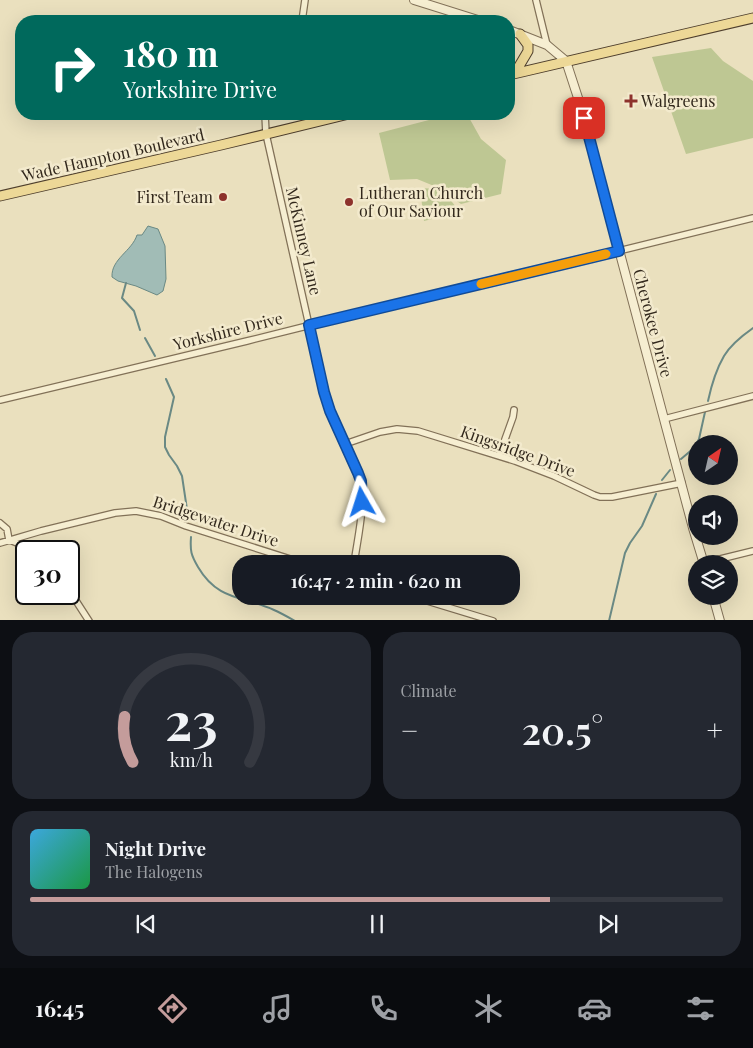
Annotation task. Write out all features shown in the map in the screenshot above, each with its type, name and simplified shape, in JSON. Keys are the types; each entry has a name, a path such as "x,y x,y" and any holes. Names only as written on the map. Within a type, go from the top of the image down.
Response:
{"main road":[{"path":"515,73 753,18"},
{"path":"515,70 528,51 528,45 520,34"},
{"name":"Wade Hampton Boulevard","path":"0,196 265,130 317,120"}],"street":[{"path":"303,15 305,0"},
{"path":"414,0 461,15"},
{"path":"536,0 547,45"},
{"path":"515,32 547,45 566,61"},
{"name":"Cherokee Drive","path":"566,61 581,107 702,555"},
{"name":"McKinney Lane","path":"265,120 265,130 324,392 330,411 358,473 362,492 355,555"},
{"name":"Yorkshire Drive","path":"0,400 753,218"},
{"path":"664,419 753,396"},
{"path":"499,456 514,410"},
{"name":"Kingsridge Drive","path":"345,444 380,432 408,429 435,435 499,456 554,476 600,497 612,497 682,483"},
{"name":"Bridgewater Drive","path":"0,543 115,513 136,511 160,516 278,555"},
{"path":"0,523 7,529 9,540"},
{"path":"0,539 15,542"},
{"path":"737,555 753,551"},
{"path":"79,605 89,620"},
{"path":"442,605 493,620"},
{"path":"716,605 720,620"}],"green space":[{"path":"711,48 723,61 753,81 753,138 686,154 652,57"},
{"path":"429,120 470,120 481,139 506,160 501,194 461,204 439,188 417,179 390,180 379,133"},
{"path":"420,188 438,189 460,212 424,221"}],"water":[{"path":"148,226 158,229 165,246 166,279 163,291 157,295 112,277 118,260 131,246 137,235 142,235"}],"waterway":[{"path":"126,283 122,298 134,311 140,330"},
{"path":"708,401 714,378 724,356 741,337 753,328"},
{"path":"145,338 155,356"},
{"path":"166,379 174,397 165,437 165,447 182,476 188,516"},
{"path":"681,459 694,448 699,439 705,412"},
{"path":"662,480 670,470"},
{"path":"609,620 625,553 642,526 656,494"},
{"path":"191,537 191,549 194,559 206,578 214,586 232,596 274,610 293,620"}],"slow traffic":[{"path":"481,284 606,254"}],"place":[{"name":"Walgreens","path":"631,101"},
{"name":"First Team","path":"223,197"},
{"name":"Lutheran Church of Our Saviour","path":"349,202"}],"route":[{"path":"362,502 361,481 330,411 309,325 619,251 584,118"}]}
